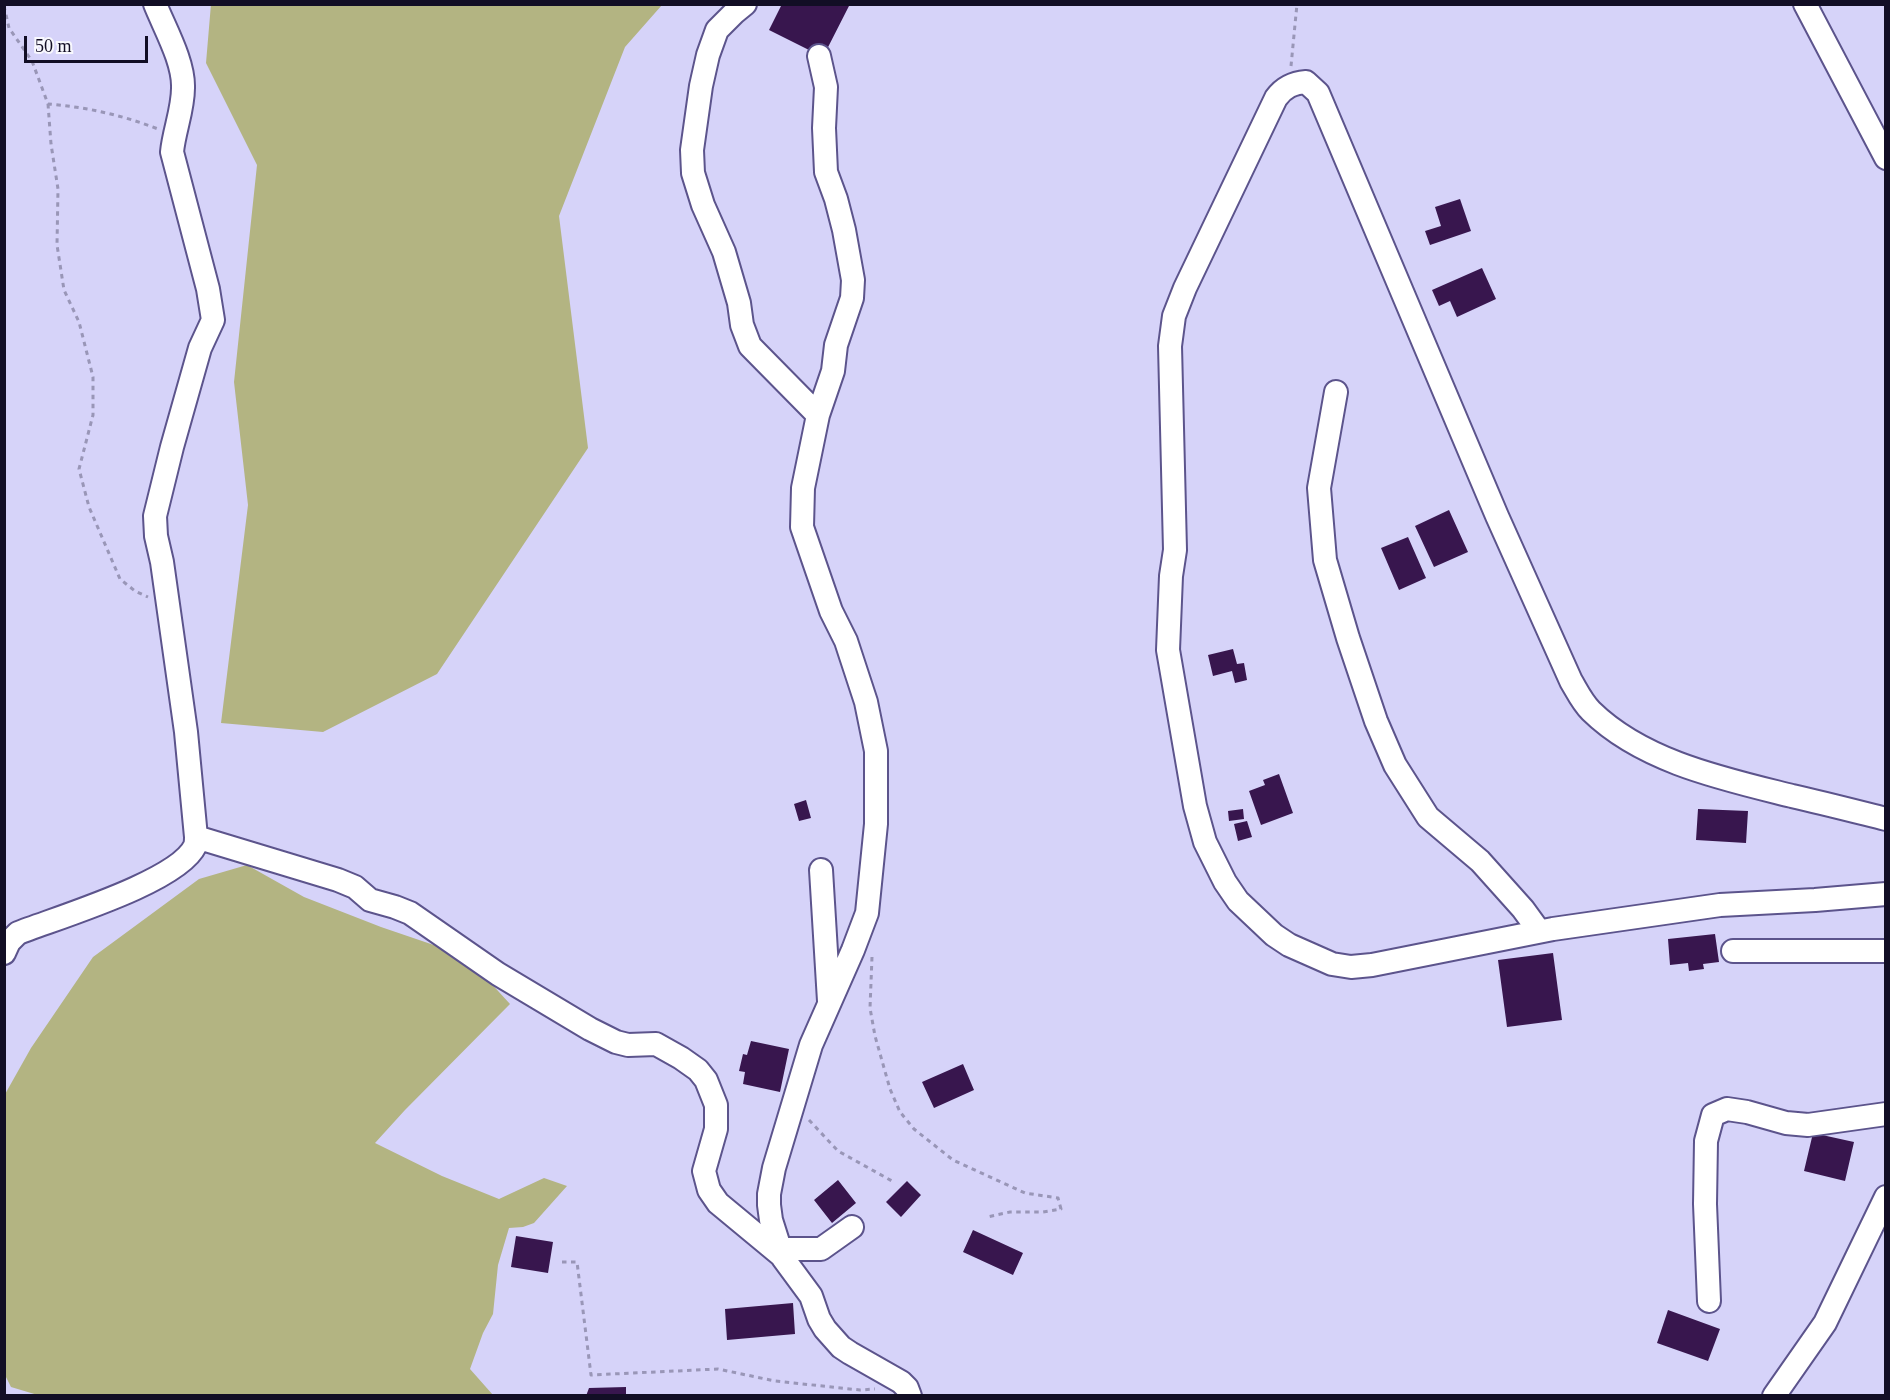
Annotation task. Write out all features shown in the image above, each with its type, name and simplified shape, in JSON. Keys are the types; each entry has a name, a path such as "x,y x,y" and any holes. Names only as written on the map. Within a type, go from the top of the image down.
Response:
{"street":[{"path":"4,953 9,942 18,933 111,899 159,877 182,861 195,846 186,732 162,562 156,536 155,516 200,348 213,320 208,289 172,152 184,86 178,59 155,4"},
{"path":"745,4 717,30 708,55 701,86 694,140 693,173 703,205 724,252 739,303 742,325 750,346 818,415"},
{"path":"1805,4 1886,158"},
{"path":"781,1253 771,1220 769,1194 774,1168 811,1045 854,950 867,913 876,824 875,739 857,671 846,641 831,611 802,527 803,488 818,415 833,371 836,345 852,298 854,280 839,210 826,172 824,128 826,87 819,56"},
{"path":"1886,819 1700,772 1633,742 1590,710 1571,681 1497,516 1318,93 1306,82 1289,86 1276,98 1185,288 1171,330 1175,534 1168,650 1195,806 1205,842 1238,902 1249,914 1289,945 1332,964 1351,967 1372,965 1539,931 1720,906 1886,894"},
{"path":"1336,392 1319,488 1325,560 1376,721 1395,765 1428,817 1480,861 1523,909 1539,931"},
{"path":"196,837 355,887 370,900 410,913 498,974 590,1029 616,1042 628,1045 656,1044 698,1070 706,1080 716,1105 716,1129 704,1171 709,1190 718,1203 781,1253 811,1296 825,1329 841,1347 909,1392"},
{"path":"821,870 829,1005"},
{"path":"1733,951 1886,951"},
{"path":"1709,1302 1706,1142 1713,1115 1727,1109 1786,1123 1808,1125 1886,1114"},
{"path":"1774,1395 1825,1323 1886,1197"},
{"path":"781,1253 820,1248 852,1227"}],"path":[{"path":"1289,86 1297,4"},
{"path":"4,6 9,28 32,61 48,104 58,189 57,245 64,290 79,322 93,377 93,415 80,469 89,507 120,579 135,591 168,607"},
{"path":"48,104 82,107 123,117 174,135"},
{"path":"872,955 870,1008 875,1036 890,1089 900,1112 914,1129 953,1160 1025,1193 1058,1198 1061,1209 1043,1212 1010,1212 987,1217"},
{"path":"793,1103 838,1151 892,1181"},
{"path":"562,1262 577,1262 591,1375 718,1369 775,1381 860,1390 909,1392"}],"green space":[{"path":"211,4 662,5 625,47 559,216 588,448 437,674 323,732 221,723 248,505 234,382 257,165 206,63"},
{"path":"247,865 304,897 381,927 466,956 510,1004 375,1143 442,1176 499,1199 544,1178 567,1186 534,1223 509,1228 498,1265 493,1314 483,1333 470,1369 493,1395 41,1396 11,1387 4,1373 4,1096 31,1048 93,957 199,879"}],"building":[{"path":"782,4 850,4 823,57 769,30"},
{"path":"1460,199 1471,231 1430,245 1425,231 1441,226 1435,207"},
{"path":"1482,268 1496,299 1457,317 1450,301 1439,306 1432,290"},
{"path":"1449,510 1468,552 1434,567 1415,526"},
{"path":"1408,537 1426,578 1399,590 1381,548"},
{"path":"1233,649 1237,664 1244,663 1247,680 1235,683 1232,671 1213,676 1208,655"},
{"path":"1279,774 1293,813 1261,825 1249,791 1265,785 1263,780"},
{"path":"806,800 811,818 799,821 794,804"},
{"path":"1243,809 1244,819 1229,821 1228,811"},
{"path":"1698,809 1748,811 1746,843 1696,840"},
{"path":"1247,821 1252,837 1238,841 1234,824"},
{"path":"1715,934 1719,962 1703,964 1704,969 1689,971 1688,963 1670,965 1668,939"},
{"path":"1553,953 1562,1020 1507,1027 1498,960"},
{"path":"751,1041 789,1049 780,1092 743,1084 745,1072 739,1071 743,1054 747,1055"},
{"path":"963,1064 974,1090 934,1108 922,1082"},
{"path":"1813,1133 1854,1142 1845,1181 1804,1171"},
{"path":"838,1180 856,1203 832,1223 814,1200"},
{"path":"907,1181 921,1195 901,1217 886,1202"},
{"path":"973,1230 1023,1253 1013,1275 963,1252"},
{"path":"516,1236 553,1242 548,1273 511,1267"},
{"path":"793,1303 795,1334 727,1340 725,1309"},
{"path":"1668,1310 1720,1329 1708,1361 1657,1343"},
{"path":"626,1387 626,1396 586,1396 589,1388"}]}
